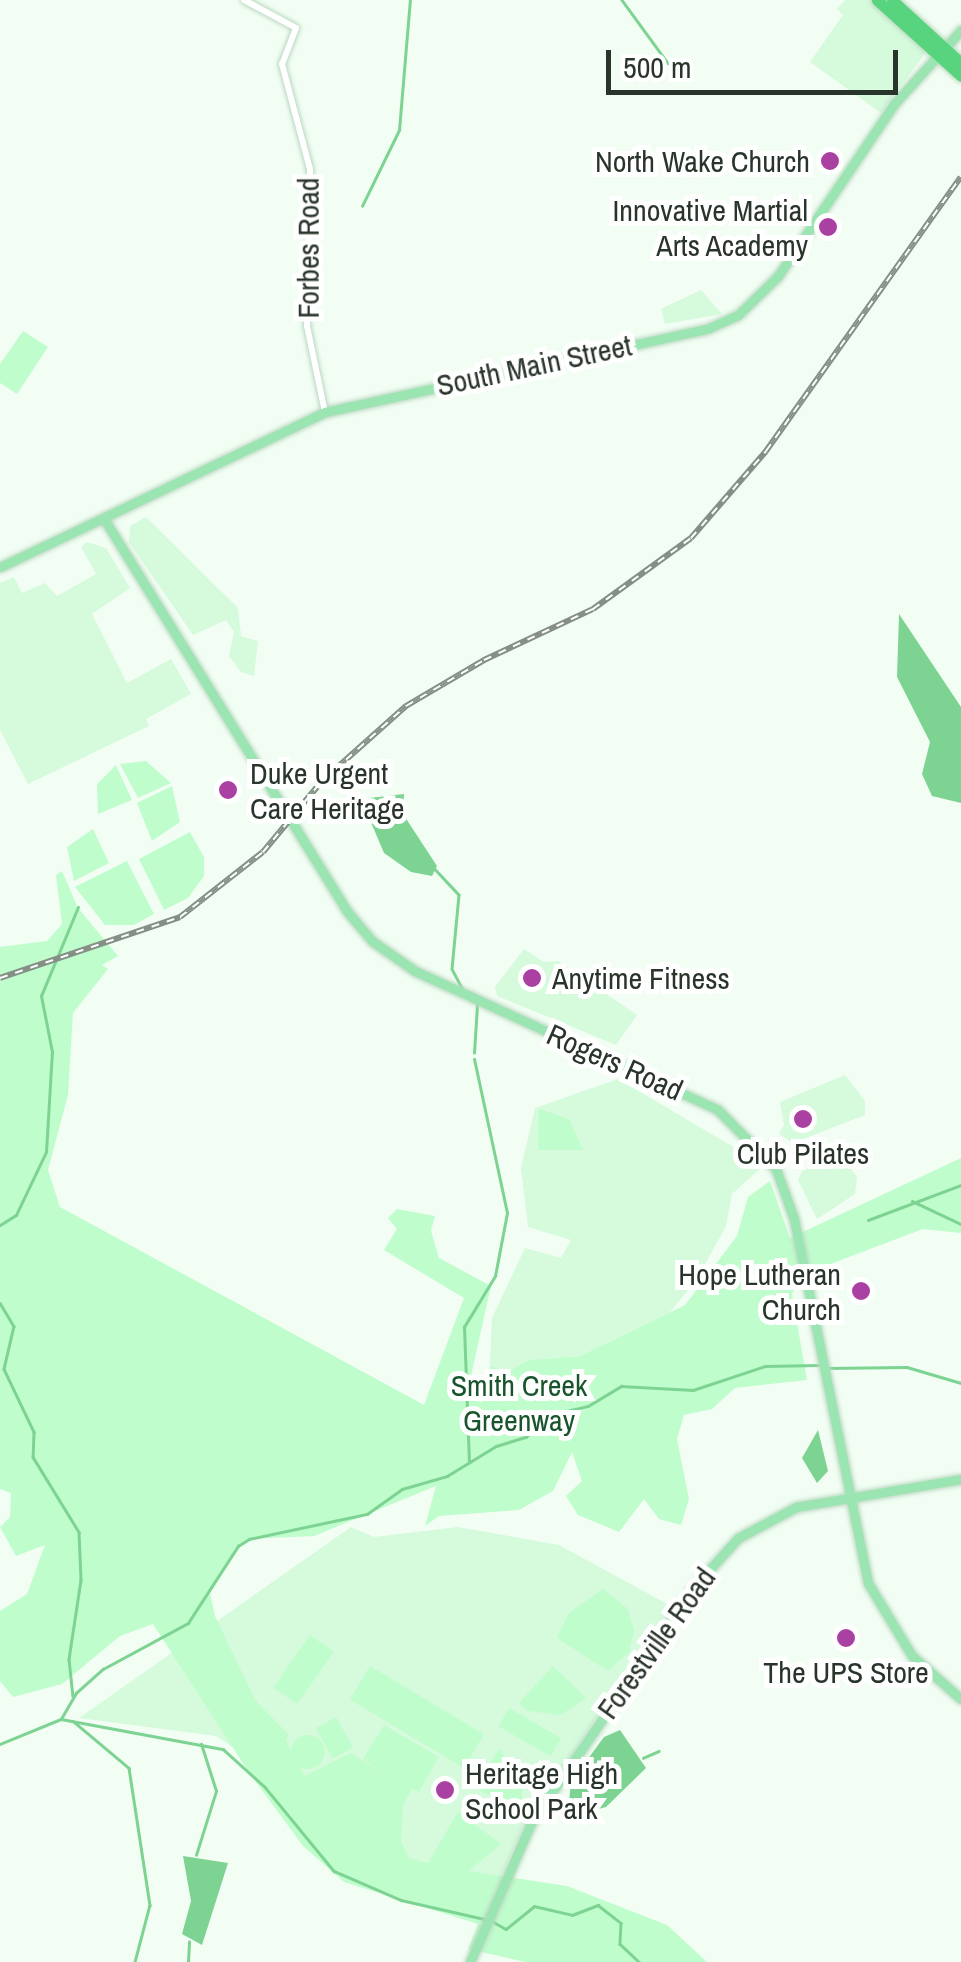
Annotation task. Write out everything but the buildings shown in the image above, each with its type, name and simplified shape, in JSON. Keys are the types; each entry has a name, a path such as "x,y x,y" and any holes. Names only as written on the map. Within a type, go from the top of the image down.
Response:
{"highway":[{"path":"877,0 961,63"},
{"path":"892,0 961,76"}],"main road":[{"name":"South Main Street","path":"0,567 325,412 709,328 738,315 778,276 894,104 961,30"},
{"name":"Rogers Road","path":"104,519 346,910 372,941 414,971 718,1110 776,1170 798,1236 846,1497 878,1605 912,1656 961,1699"},
{"name":"Forestville Road","path":"470,1962 489,1911 545,1800 708,1570 762,1522 846,1497 961,1479"}],"street":[{"name":"Forbes Road","path":"244,0 296,28 282,64 311,178 307,326 325,412"}],"shaded area":[{"path":"845,0 873,0 926,52 881,113 810,62 843,15 837,9"},
{"path":"701,290 722,314 665,324 661,309"},
{"path":"146,517 238,608 241,636 258,641 254,676 241,672 229,656 234,632 226,620 193,635 129,542 130,526"},
{"path":"87,542 106,548 130,588 92,614 127,683 171,659 191,694 146,719 149,726 28,784 0,730 0,583 14,577 22,593 45,583 57,596 96,574 81,547"},
{"path":"899,614 961,707 961,803 932,796 922,774 930,742 897,677"},
{"path":"404,794 403,814 437,866 432,876 411,872 384,853 361,799"},
{"path":"524,949 544,962 558,961 637,1015 616,1045 497,996 495,987"},
{"path":"845,1075 865,1101 865,1115 793,1143 779,1134 784,1125 780,1102"},
{"path":"618,1079 764,1165 732,1194 726,1226 696,1281 670,1312 580,1356 529,1360 507,1372 490,1366 492,1318 525,1248 561,1258 571,1240 528,1227 521,1168 535,1108"},
{"path":"841,1155 857,1177 855,1194 817,1219 798,1180 802,1171"},
{"path":"818,1430 828,1471 817,1483 802,1458"},
{"path":"351,1527 374,1537 458,1527 559,1545 671,1606 521,1831 483,1919 216,1736 79,1718"},
{"path":"620,1730 646,1768 606,1807 583,1813 569,1802 571,1782 604,1737"},
{"path":"183,1856 228,1863 202,1945 182,1934 191,1901"}],"green space":[{"path":"23,331 48,347 17,394 0,383 0,364"},
{"path":"146,761 171,783 138,798 120,764"},
{"path":"116,765 132,800 98,814 97,784"},
{"path":"172,786 180,822 152,841 137,803"},
{"path":"93,829 109,863 74,881 67,847"},
{"path":"190,832 204,857 204,876 188,898 164,910 139,859"},
{"path":"127,861 154,914 134,925 105,925 75,887"},
{"name":"Smith Creek Greenway","path":"62,871 78,908 118,956 102,965 108,969 73,1013 68,1095 48,1170 60,1207 424,1405 464,1298 384,1250 397,1229 388,1218 397,1209 435,1216 431,1231 439,1258 491,1286 471,1376 470,1393 482,1403 490,1366 507,1372 529,1360 580,1356 685,1305 737,1236 748,1197 770,1181 790,1238 961,1158 961,1233 923,1229 804,1274 792,1294 807,1380 735,1388 712,1409 684,1415 677,1439 689,1499 681,1525 659,1519 644,1499 619,1532 578,1515 566,1496 582,1481 572,1452 553,1491 519,1510 439,1516 425,1526 436,1486 314,1536 249,1539 238,1546 210,1593 215,1616 255,1700 289,1735 286,1741 305,1776 350,1753 384,1773 363,1759 384,1725 439,1757 419,1792 412,1789 403,1805 401,1842 409,1858 428,1863 458,1812 501,1844 469,1871 567,1886 667,1925 707,1962 525,1962 468,1949 478,1924 344,1882 303,1846 248,1771 153,1624 120,1636 62,1684 13,1697 0,1681 0,1611 27,1594 45,1545 16,1556 0,1527 10,1517 11,1493 0,1489 0,947 47,941 62,924 56,875"},
{"path":"539,1109 569,1119 583,1150 538,1150"},
{"path":"603,1589 628,1609 634,1631 629,1652 608,1671 557,1638 569,1613"},
{"path":"310,1635 334,1652 297,1704 273,1687"},
{"path":"370,1666 484,1735 464,1768 350,1699"},
{"path":"553,1666 586,1698 561,1715 528,1711 519,1703"},
{"path":"509,1708 561,1738 550,1756 498,1726"},
{"path":"336,1717 353,1748 333,1759 316,1728"},
{"path":"308,1735 320,1740 325,1752 320,1764 308,1769 296,1764 291,1752 296,1740"},
{"path":"499,1749 524,1778 519,1813 476,1788"}],"waterway":[{"path":"362,206 399,130 410,0"},
{"path":"622,0 668,63"},
{"path":"435,869 459,895 452,969 462,988"},
{"path":"0,1225 16,1215 46,1152 52,1052 41,996 78,907"},
{"path":"474,1053 477,1005"},
{"path":"469,1463 464,1327 495,1276 507,1213 474,1059"},
{"path":"868,1220 961,1185"},
{"path":"912,1201 961,1224"},
{"path":"0,1303 14,1326 4,1369 34,1432 33,1457 79,1532 81,1580 69,1659 73,1696"},
{"path":"61,1719 76,1693 103,1669 188,1623 238,1546 249,1539 367,1514 402,1489 447,1476 496,1446 526,1437 549,1415 588,1406 621,1386 693,1390 765,1366 819,1365"},
{"path":"826,1368 907,1367 961,1383"},
{"path":"0,1744 61,1719 223,1749 265,1787 334,1871 401,1900 484,1919"},
{"path":"73,1721 129,1768 150,1905 135,1962"},
{"path":"196,1855 216,1791 201,1744"},
{"path":"643,1758 659,1751"},
{"path":"492,1921 506,1929 534,1906 572,1915 598,1905 621,1923 620,1944 639,1962"},
{"path":"188,1962 189,1942"}],"railway":[{"path":"0,978 180,917 263,852 322,781 406,706 484,660 593,609 691,538 766,451 961,177"}],"place":[{"name":"North Wake Church","path":"830,161"},
{"name":"Innovative Martial Arts Academy","path":"828,227"},
{"name":"Duke Urgent Care Heritage","path":"228,790"},
{"name":"Anytime Fitness","path":"532,978"},
{"name":"Club Pilates","path":"803,1119"},
{"name":"Hope Lutheran Church","path":"861,1291"},
{"name":"The UPS Store","path":"846,1638"},
{"name":"Heritage High School Park","path":"445,1790"}]}
